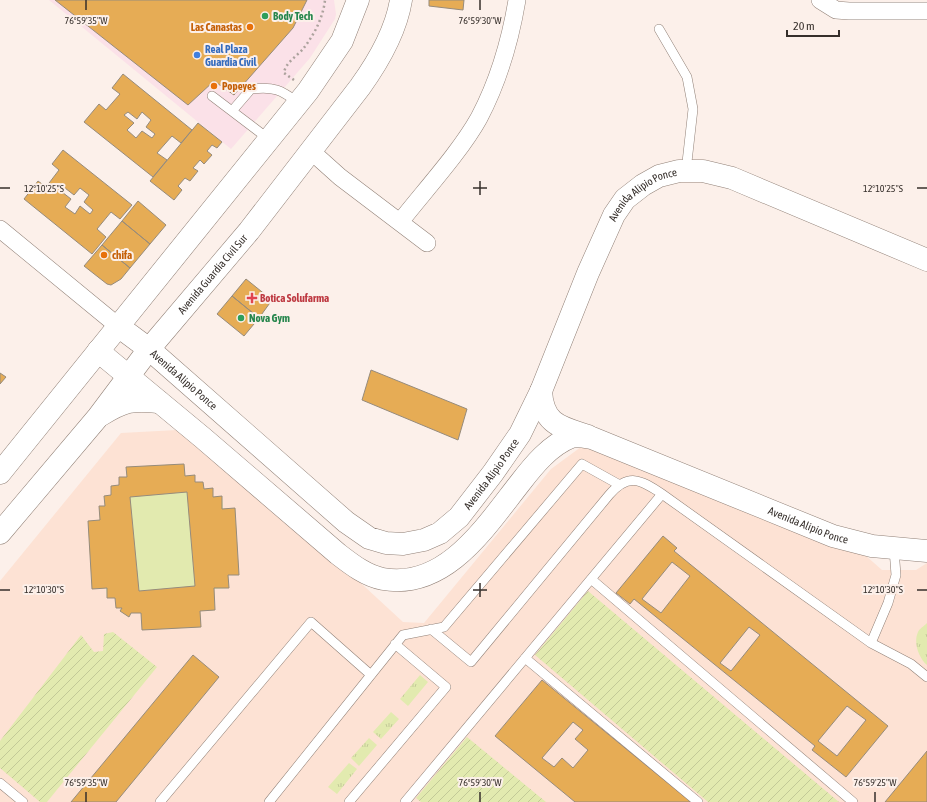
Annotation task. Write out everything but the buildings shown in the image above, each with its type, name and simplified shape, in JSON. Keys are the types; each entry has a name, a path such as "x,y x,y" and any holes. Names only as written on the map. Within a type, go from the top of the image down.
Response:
{"main road":[{"path":"0,473 270,140 303,97 342,42 358,0"},
{"name":"Avenida Guardia Civil Sur","path":"0,533 98,417 149,349 249,231 372,70 385,48 401,0"},
{"name":"Avenida Alipio Ponce","path":"118,326 149,349 346,522 369,538 386,543 403,544 424,540 440,533 458,517 494,473 520,434 541,392 588,273 614,215 625,199 643,185 659,176 686,171 703,171 732,178 927,260"},
{"name":"Avenida Alipio Ponce","path":"98,351 209,443 338,554 362,571 382,579 412,579 433,572 464,550 539,460 558,444 572,437 592,438 833,536 872,546 927,551"},
{"path":"541,392 542,406 547,417 558,426 592,438"},
{"path":"98,417 118,404 137,400 159,402"}],"street":[{"path":"400,222 461,145 478,119 506,54 517,0"},
{"path":"820,0 836,10 842,11 918,7"},
{"path":"311,151 340,177 427,243"},
{"name":"Avenida Alipio Ponce","path":"0,229 118,326"}],"lane":[{"path":"659,29 687,77 693,109 686,171"},
{"path":"232,111 251,88 268,87 303,97"},
{"path":"212,96 270,140"},
{"path":"269,802 395,644 403,636 444,626 582,464 618,484"},
{"path":"431,629 471,662 618,484 631,480 641,482 662,494 871,643 910,664 927,677"},
{"path":"405,802 662,494"},
{"path":"871,643 888,603 896,575 894,549"},
{"path":"591,579 853,802"},
{"path":"160,802 310,622 371,675"},
{"path":"350,802 446,687 395,644"},
{"path":"525,658 698,802"},
{"path":"0,783 23,802"}],"path":[{"path":"303,97 284,73 284,68 303,49 317,28 324,10 325,0"}],"shaded area":[{"name":"Real Plaza Guardia Civil","path":"49,0 334,0 336,14 335,19 310,58 231,149"},
{"path":"177,430 351,574 403,622 424,623 551,469 585,444 865,555 882,570 916,570 927,563 927,802 0,802 0,581 121,433"}],"green space":[{"path":"184,464 185,476 195,475 195,482 203,482 204,489 213,488 213,497 222,496 223,509 235,508 239,575 228,575 229,588 214,589 215,610 200,611 201,627 142,630 141,613 131,613 129,617 120,611 121,608 116,608 115,598 107,598 106,588 92,589 88,521 100,520 99,506 105,506 104,496 111,495 111,486 119,485 119,477 127,477 126,467"},
{"path":"588,591 839,802 708,802 535,655"},
{"path":"927,623 927,665 919,654 916,641 920,629"},
{"path":"113,632 157,667 47,802 40,802 0,768 0,741 81,635 94,652 103,651 104,634"},
{"path":"420,675 428,682 408,706 400,699"},
{"path":"391,712 399,719 381,739 373,732"},
{"path":"467,737 546,802 421,802 416,798"},
{"path":"369,738 377,745 359,766 351,758"},
{"path":"349,763 357,769 337,794 328,787"}],"place":[{"name":"Body Tech","path":"265,16"},
{"name":"Las Canastas","path":"250,27"},
{"name":"Real Plaza Guardia Civil","path":"197,55"},
{"name":"Popeyes","path":"214,86"},
{"name":"chifa","path":"104,255"},
{"name":"Botica Solufarma","path":"252,298"},
{"name":"Nova Gym","path":"241,318"}]}
